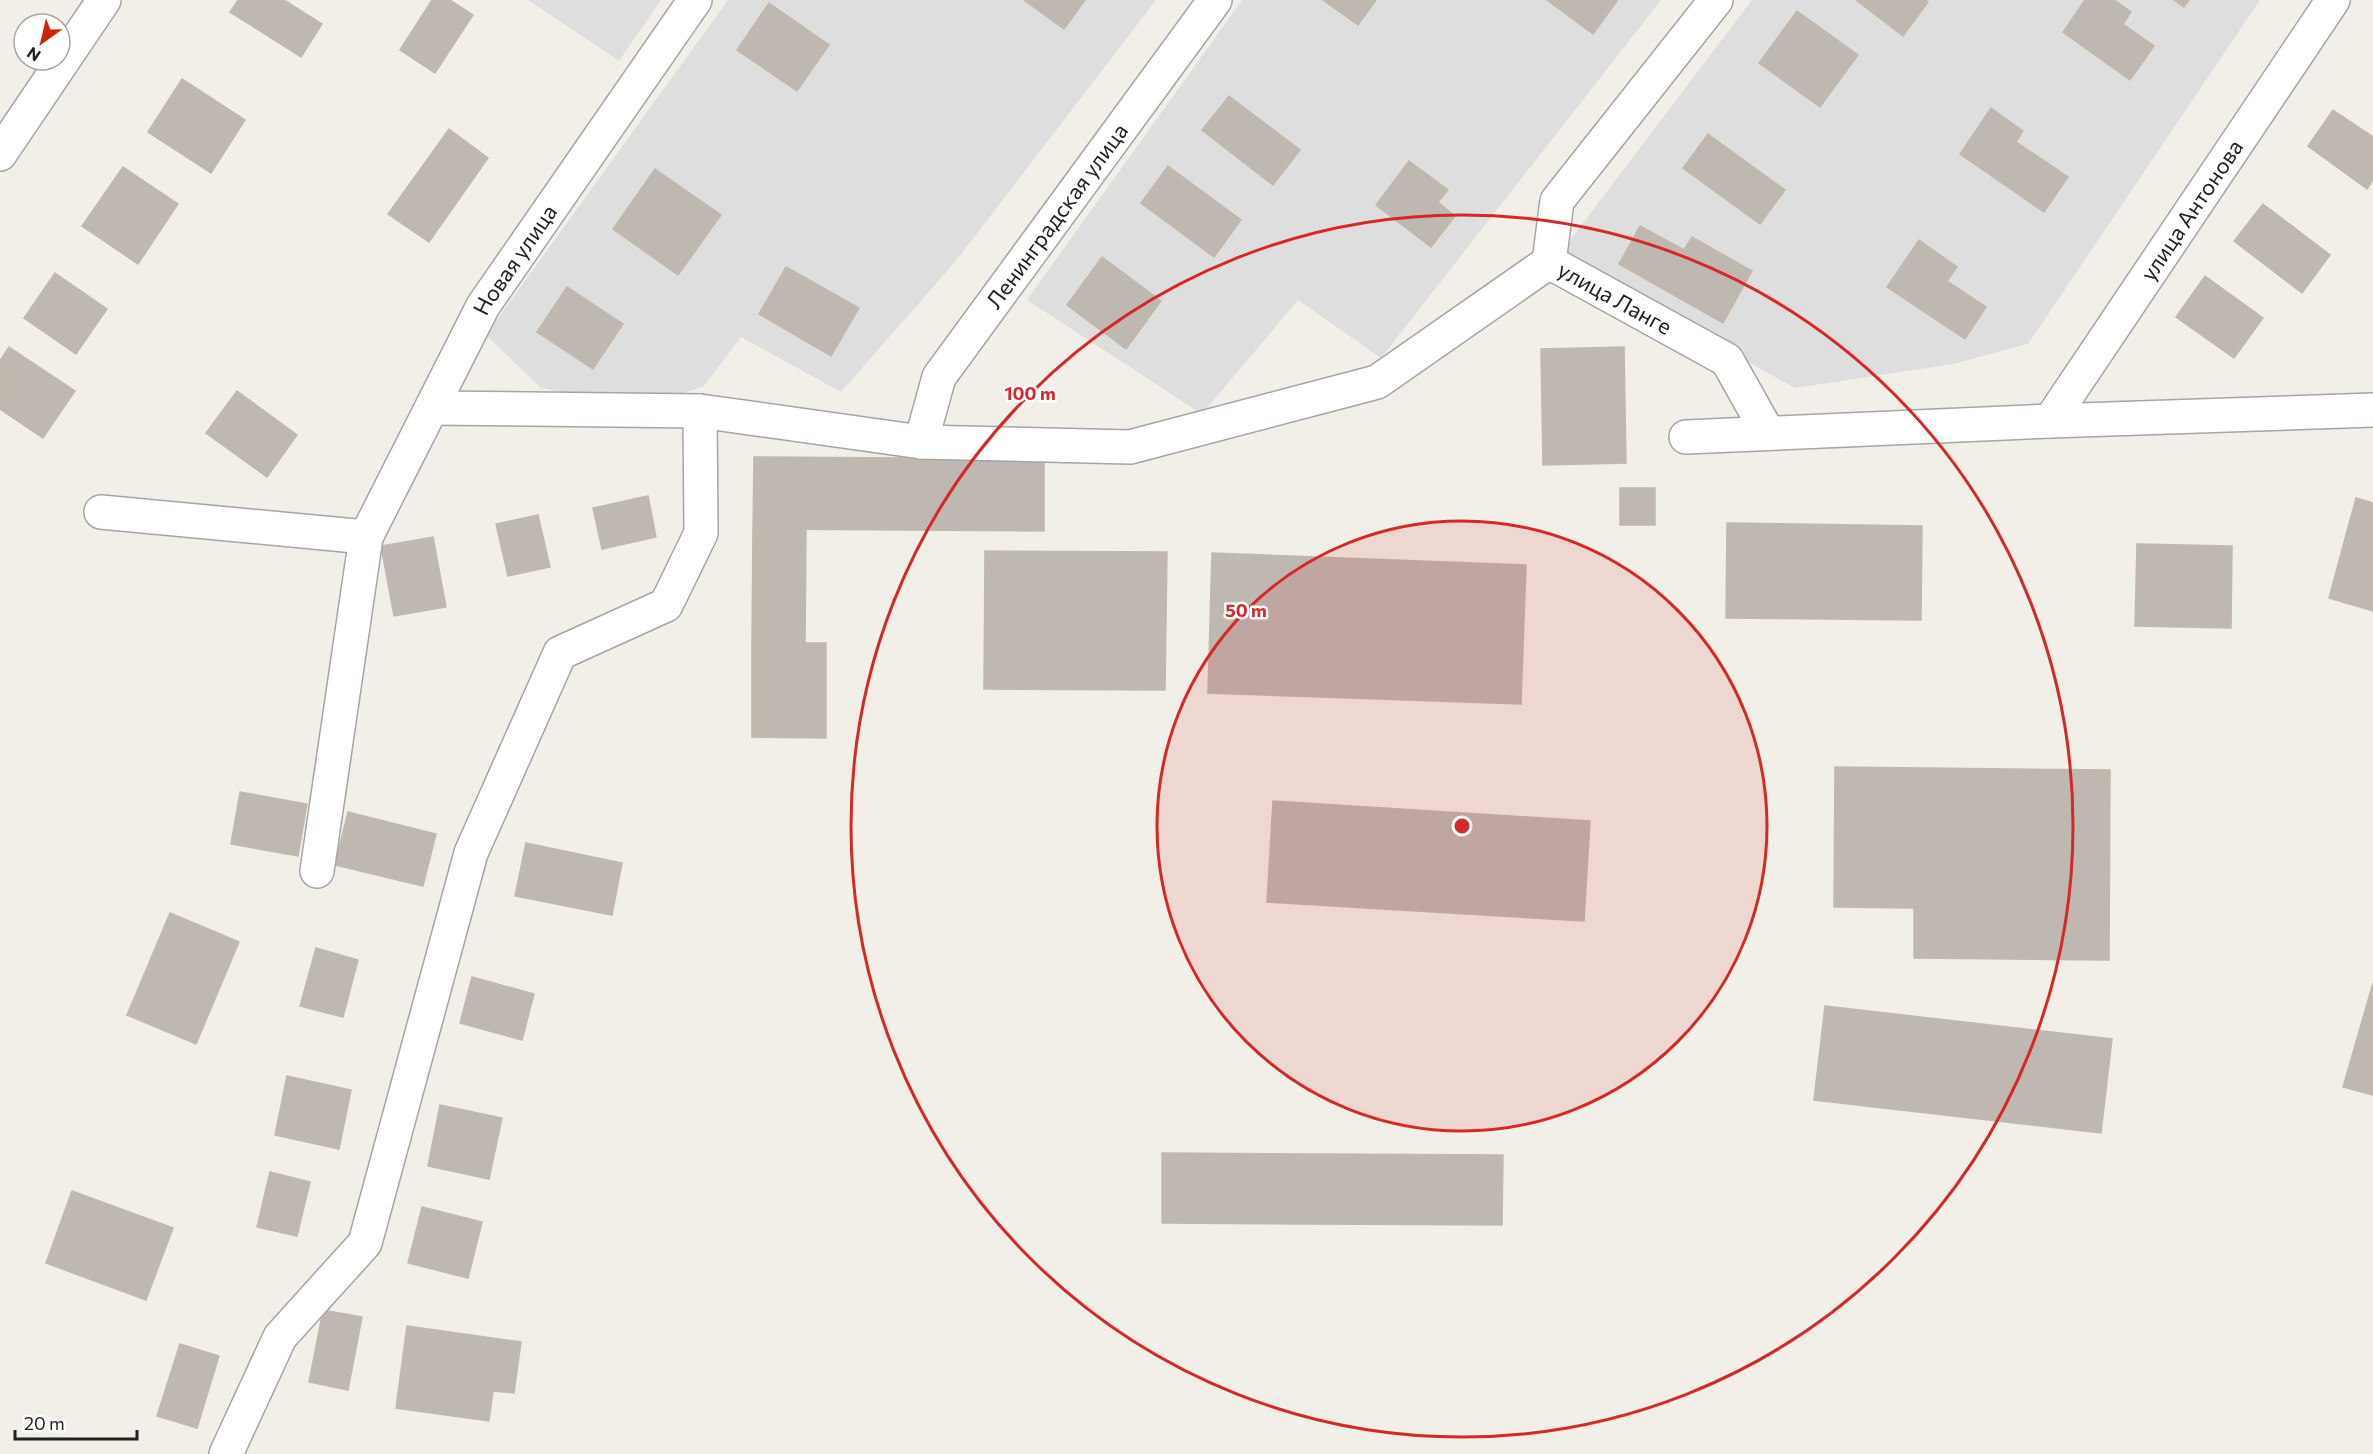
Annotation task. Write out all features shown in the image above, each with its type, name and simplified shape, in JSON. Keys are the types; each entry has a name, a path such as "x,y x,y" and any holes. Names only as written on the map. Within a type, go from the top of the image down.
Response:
{"street":[{"path":"0,154 104,0"},
{"name":"Новая улица","path":"317,871 366,537 483,306 695,0"},
{"name":"Ленинградская улица","path":"921,442 939,377 1215,0"},
{"name":"улица Ланге","path":"1716,0 1557,201 1549,262 1727,360 1768,433"},
{"name":"улица Антонова","path":"2050,421 2333,0"},
{"path":"432,408 700,411 921,442 1130,447 1377,382 1549,262"},
{"path":"1686,437 2373,410"},
{"path":"226,1454 280,1337 365,1243 471,852 560,653 666,604 701,533 700,411"},
{"path":"101,512 366,537"}],"shaded area":[{"path":"528,0 661,0 619,61"},
{"path":"728,0 1156,0 955,262 841,392 741,337 704,386 646,407 541,388 486,335"},
{"path":"1242,0 1661,0 1381,358 1298,300 1202,414 1027,300"},
{"path":"1752,0 2260,0 2028,344 1953,364 1795,388 1558,256"}],"building":[{"path":"238,0 284,0 322,24 301,57 230,12"},
{"path":"432,0 450,0 473,15 435,73 400,50"},
{"path":"1024,0 1085,0 1064,29"},
{"path":"1323,0 1376,0 1358,25"},
{"path":"1547,0 1616,0 1617,1 1593,34"},
{"path":"1856,0 1926,0 1928,2 1903,36"},
{"path":"2085,0 2114,0 2131,12 2123,24 2154,46 2130,80 2063,32"},
{"path":"2174,0 2189,0 2184,7"},
{"path":"769,3 829,45 797,91 737,50"},
{"path":"1797,11 1858,55 1820,107 1759,63"},
{"path":"182,79 245,120 211,173 148,132"},
{"path":"1229,96 1300,150 1273,185 1202,130"},
{"path":"1991,108 2023,131 2016,142 2068,177 2044,212 1960,154"},
{"path":"2333,110 2373,137 2373,180 2367,189 2308,146"},
{"path":"449,129 488,158 429,242 388,214"},
{"path":"1708,134 1785,190 1760,224 1683,168"},
{"path":"1409,161 1448,190 1438,202 1455,216 1431,247 1376,205"},
{"path":"1168,166 1241,220 1214,257 1141,203"},
{"path":"123,167 178,204 138,264 82,226"},
{"path":"655,169 721,215 678,275 613,229"},
{"path":"2263,204 2330,255 2302,293 2234,241"},
{"path":"1640,226 1684,250 1692,237 1752,271 1723,323 1619,264"},
{"path":"1919,240 1957,267 1947,281 1986,307 1965,339 1887,287"},
{"path":"1102,257 1161,301 1126,349 1067,305"},
{"path":"786,267 859,308 831,356 759,314"},
{"path":"55,273 107,309 76,354 24,318"},
{"path":"2205,276 2263,318 2234,358 2176,317"},
{"path":"567,287 623,324 593,369 537,332"},
{"path":"9,347 75,391 43,438 0,409 0,361"},
{"path":"1624,347 1626,463 1543,465 1541,349"},
{"path":"237,391 297,435 267,477 206,433"},
{"path":"754,457 1044,459 1044,531 753,529"},
{"path":"1620,488 1655,488 1655,525 1620,525"},
{"path":"648,496 656,537 602,549 593,508"},
{"path":"2356,498 2373,503 2373,611 2329,598"},
{"path":"538,515 550,567 508,576 496,524"},
{"path":"1727,523 1922,526 1921,620 1726,618"},
{"path":"753,529 806,529 805,643 752,643"},
{"path":"433,537 446,607 394,616 381,546"},
{"path":"2137,544 2232,546 2231,628 2135,626"},
{"path":"985,551 1167,552 1165,690 984,689"},
{"path":"1212,553 1526,565 1521,704 1208,693"},
{"path":"752,643 826,643 826,738 752,737"},
{"path":"1835,767 2110,770 2109,960 1914,958 1914,908 1834,907"},
{"path":"240,792 307,804 298,856 231,844"},
{"path":"1273,801 1590,821 1584,921 1267,902"},
{"path":"348,812 436,834 423,886 335,865"},
{"path":"526,843 622,863 612,915 515,896"},
{"path":"170,913 239,942 196,1044 127,1015"},
{"path":"316,948 358,960 343,1017 300,1006"},
{"path":"472,977 534,994 522,1040 460,1023"},
{"path":"2373,983 2373,1095 2343,1087"},
{"path":"1825,1006 2112,1039 2101,1133 1814,1100"},
{"path":"287,1076 351,1090 339,1149 275,1135"},
{"path":"440,1105 502,1118 489,1179 428,1166"},
{"path":"1162,1153 1503,1155 1502,1225 1162,1223"},
{"path":"270,1172 310,1182 297,1236 257,1227"},
{"path":"72,1191 173,1228 146,1300 46,1263"},
{"path":"422,1207 482,1222 468,1278 408,1263"},
{"path":"323,1310 362,1317 348,1390 309,1382"},
{"path":"407,1326 521,1342 514,1393 493,1391 489,1421 396,1408"},
{"path":"180,1344 219,1356 197,1428 157,1416"}]}
